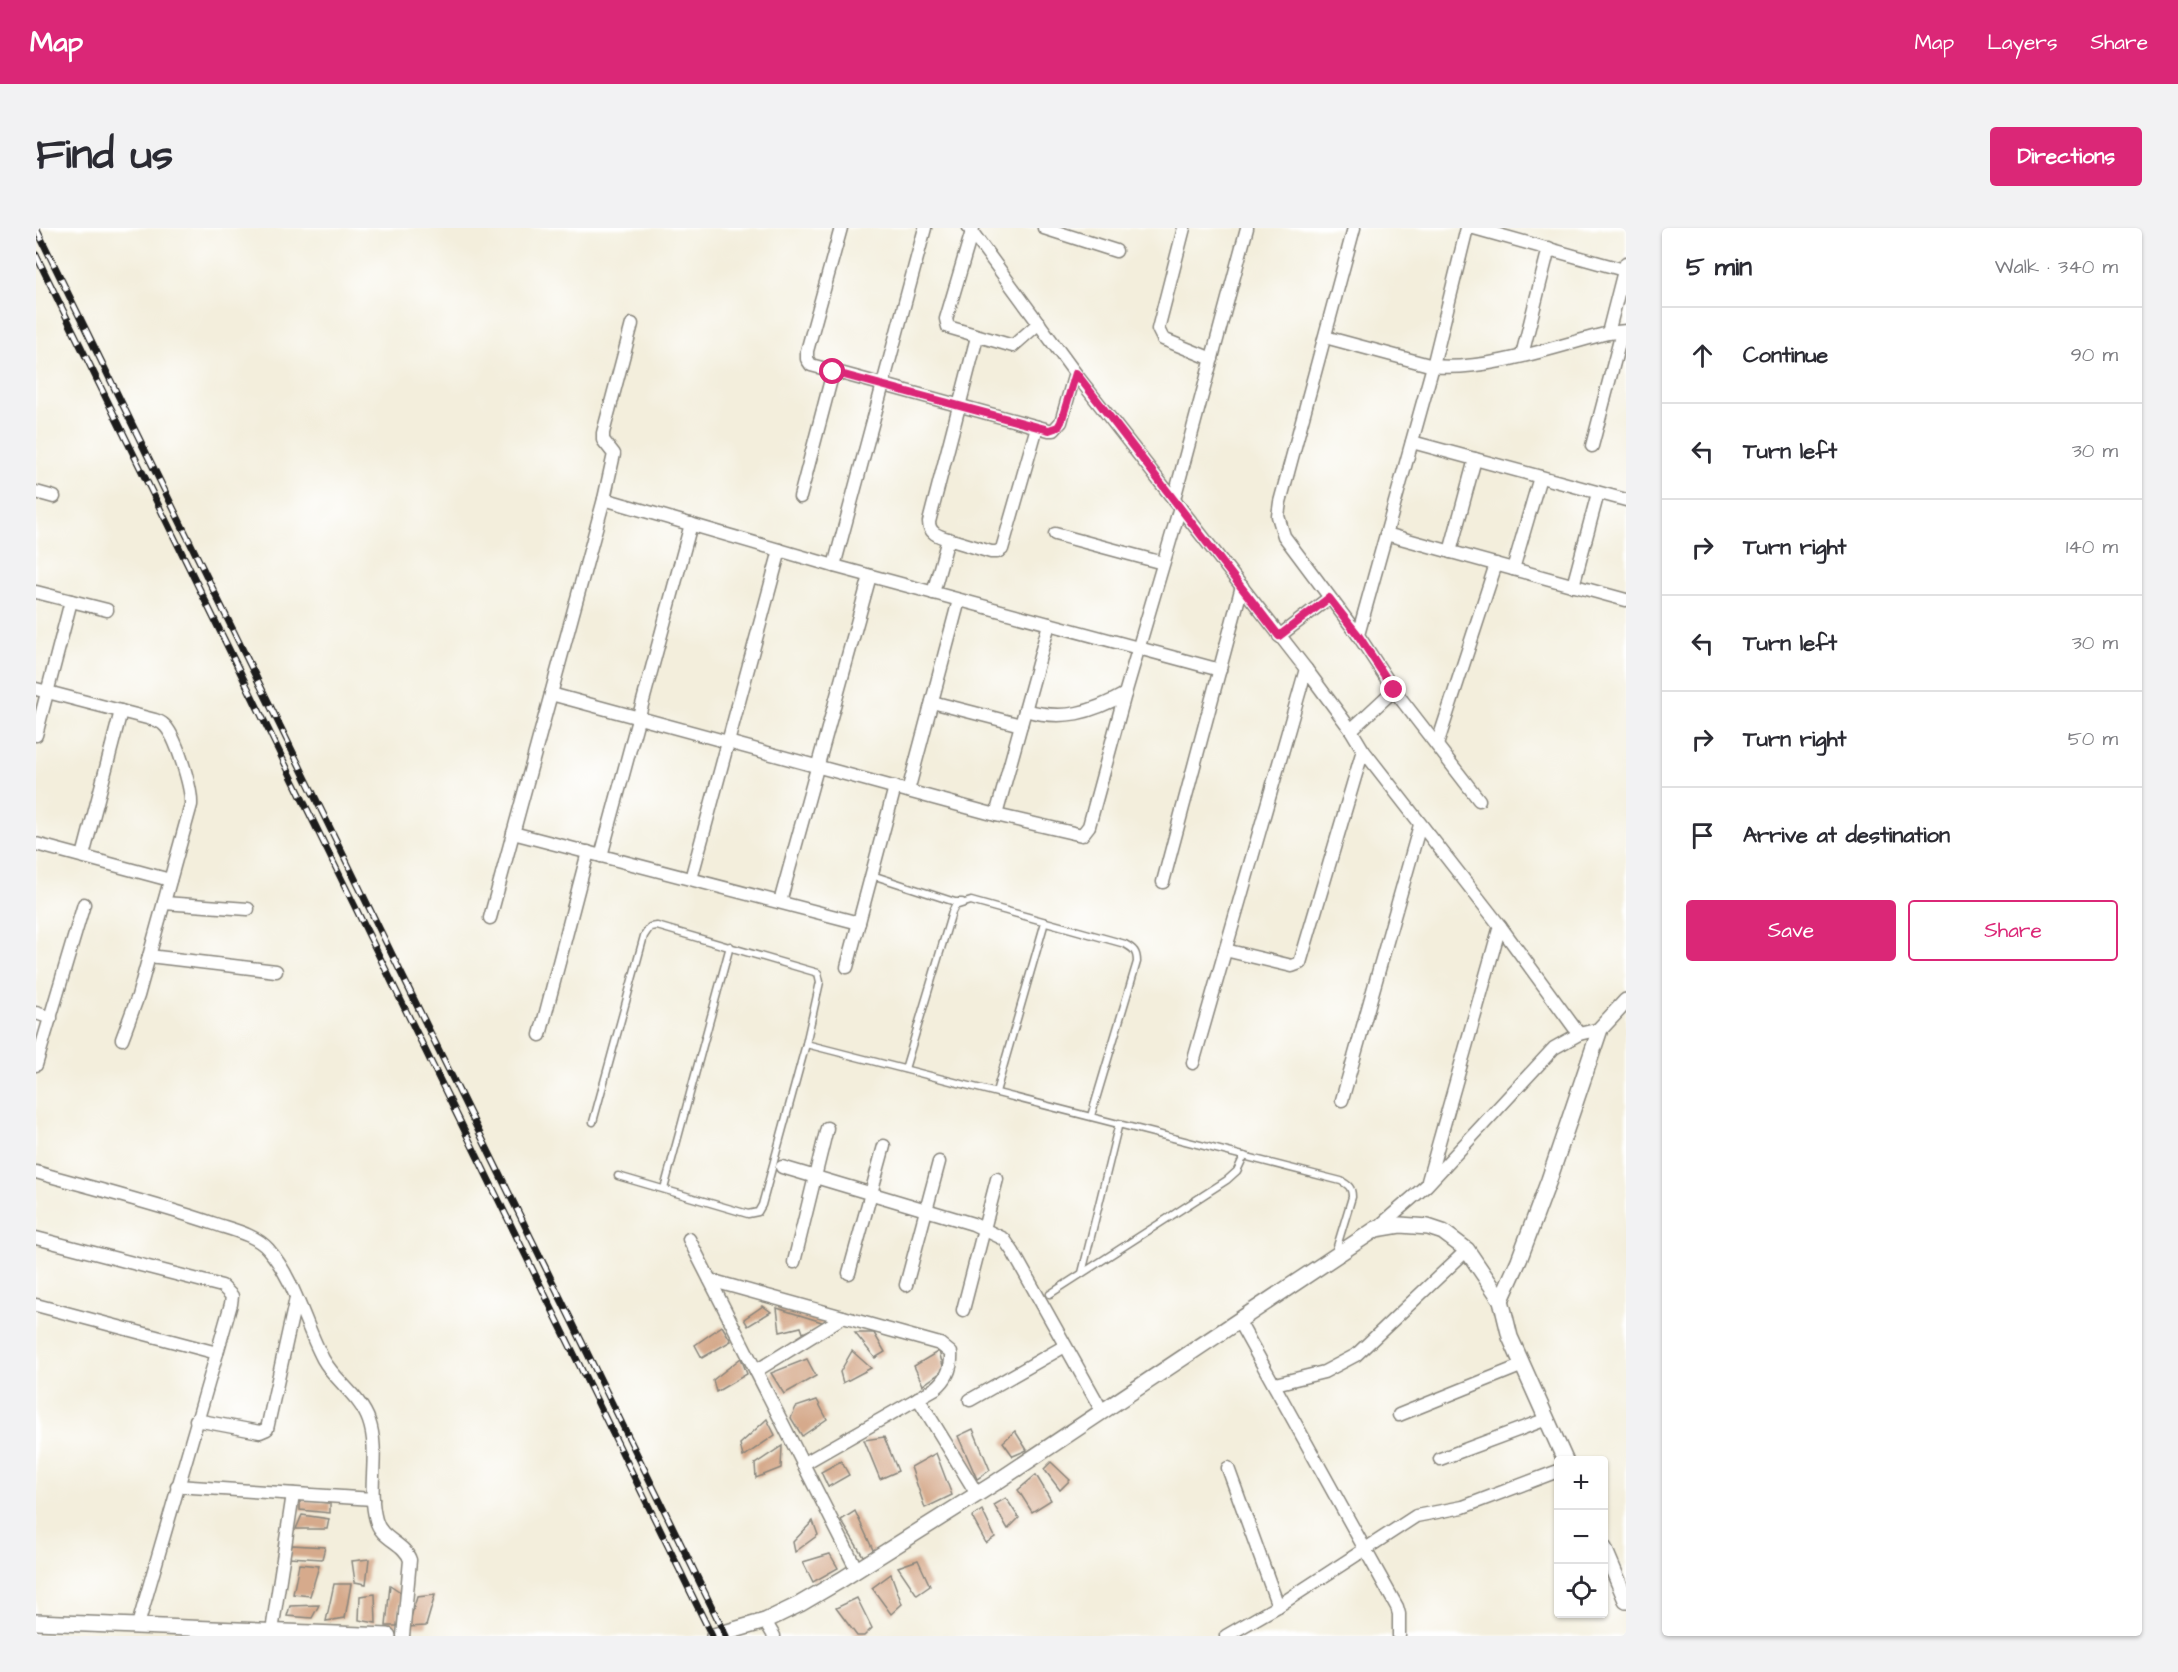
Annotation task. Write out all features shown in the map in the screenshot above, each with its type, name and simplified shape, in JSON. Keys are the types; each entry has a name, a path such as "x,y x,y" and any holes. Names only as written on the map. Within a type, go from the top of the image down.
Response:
{"street":[{"path":"841,228 807,351 807,359 811,365 1049,430 1058,427 1076,373"},
{"path":"834,566 925,228"},
{"path":"1044,228 1116,251"},
{"path":"1184,228 1158,329 1163,339 1212,359"},
{"path":"551,694 996,815 1082,835 1086,832 1163,563 1212,359 1247,228"},
{"path":"1354,228 1278,516 1284,536 1358,635 1394,690 1479,800"},
{"path":"1358,635 1433,366 1467,228"},
{"path":"1474,228 1625,266 1608,333"},
{"path":"971,229 946,324 952,330 1013,346 1039,323"},
{"path":"971,229 1076,373 1306,669 1363,750 1500,926 1579,1034"},
{"path":"1522,355 1549,248"},
{"path":"490,918 604,499 614,454 603,440 603,433 632,324"},
{"path":"1324,337 1433,366 1449,368 1522,355 1624,331 1592,446"},
{"path":"977,337 929,522 932,532 991,552 998,552 1002,549 1037,427"},
{"path":"800,497 833,372"},
{"path":"1412,442 1626,500"},
{"path":"1450,552 1475,459"},
{"path":"1513,569 1540,477"},
{"path":"36,492 54,497"},
{"path":"1573,586 1598,493"},
{"path":"604,499 870,576 1220,670"},
{"path":"601,855 691,524"},
{"path":"1055,534 1163,563"},
{"path":"1386,534 1626,600"},
{"path":"933,593 948,539"},
{"path":"691,879 780,550"},
{"path":"1437,745 1496,564"},
{"path":"780,902 870,576"},
{"path":"1163,882 1242,586"},
{"path":"36,592 107,610"},
{"path":"1279,636 1329,598"},
{"path":"908,791 959,600"},
{"path":"36,735 42,691 71,601"},
{"path":"996,815 1049,624"},
{"path":"1193,1063 1306,669"},
{"path":"1350,730 1394,690"},
{"path":"42,691 164,724 172,736 190,786 191,805 138,996 122,1039"},
{"path":"1025,710 1042,715 1059,716 1083,713 1103,706 1125,694"},
{"path":"932,702 1021,725"},
{"path":"83,856 121,711"},
{"path":"1225,950 1292,966 1300,963 1363,750"},
{"path":"847,967 895,788"},
{"path":"1342,1100 1420,825"},
{"path":"513,833 859,923"},
{"path":"36,844 170,880"},
{"path":"540,1035 588,852"},
{"path":"164,903 248,909"},
{"path":"36,1065 84,904"},
{"path":"1427,1185 1500,926"},
{"path":"149,956 276,971"},
{"path":"1500,1300 1519,1260 1545,1190 1600,1029 1626,1001"},
{"path":"36,1013 51,1018"},
{"path":"714,1636 765,1621 800,1605 857,1570 977,1494 1376,1229 1427,1185 1554,1048 1579,1034 1600,1029"},
{"path":"794,1262 827,1128"},
{"path":"849,1273 884,1146"},
{"path":"906,1285 939,1162"},
{"path":"782,1167 984,1228 1004,1239 1102,1411"},
{"path":"36,1172 188,1214 245,1234 267,1247 281,1266 324,1360 339,1382 362,1407 369,1420 373,1437 373,1499 376,1520 380,1530 408,1552 410,1560 403,1636"},
{"path":"963,1310 997,1179"},
{"path":"1376,1229 1400,1225 1428,1227 1443,1232 1467,1250 1500,1300 1510,1337 1563,1456"},
{"path":"36,1238 222,1286 232,1296 138,1624"},
{"path":"689,1239 857,1570"},
{"path":"1275,1384 1324,1372 1356,1355 1467,1250"},
{"path":"710,1280 940,1344 951,1353 948,1373 943,1383 803,1464"},
{"path":"196,1420 260,1432 267,1429 296,1298"},
{"path":"36,1305 217,1353"},
{"path":"756,1371 843,1317"},
{"path":"1238,1320 1397,1607 1399,1636"},
{"path":"970,1400 1065,1346"},
{"path":"1399,1415 1523,1365"},
{"path":"918,1398 977,1494"},
{"path":"1440,1459 1547,1419"},
{"path":"1228,1468 1278,1606"},
{"path":"1226,1636 1278,1606 1416,1516 1463,1507 1554,1473"},
{"path":"177,1486 373,1499"},
{"path":"272,1631 293,1494"},
{"path":"1608,1557 1626,1600"},
{"path":"765,1621 774,1636"},
{"path":"36,1622 138,1624 388,1636"}],"lane":[{"path":"872,875 955,902 970,901 1125,944 1137,954 1137,962 1091,1116"},
{"path":"905,1069 952,912 955,906 962,902"},
{"path":"996,1092 1046,922"},
{"path":"593,1122 646,930 650,927 657,926 818,973 820,982 806,1044 762,1205 758,1212 748,1214 618,1176"},
{"path":"664,1189 730,946"},
{"path":"806,1044 1348,1184 1352,1197 1334,1257"},
{"path":"1082,1273 1119,1123"},
{"path":"1050,1294 1227,1180 1237,1171 1244,1156"}],"building":[{"path":"763,1306 771,1312 748,1326 744,1319"},
{"path":"777,1308 825,1323 803,1333 801,1327 780,1332"},
{"path":"722,1326 731,1341 702,1358 695,1345"},
{"path":"855,1333 874,1333 885,1352 875,1358"},
{"path":"852,1351 871,1368 843,1383 840,1372"},
{"path":"939,1351 944,1370 923,1385 914,1366"},
{"path":"741,1358 747,1374 716,1392 713,1380"},
{"path":"807,1359 816,1376 784,1394 771,1373"},
{"path":"817,1400 827,1419 802,1436 791,1418 796,1407"},
{"path":"767,1419 775,1435 743,1457 740,1444"},
{"path":"973,1429 990,1470 977,1479 958,1436"},
{"path":"1015,1431 1027,1450 1013,1456 1003,1442"},
{"path":"884,1437 898,1471 880,1479 864,1440"},
{"path":"782,1446 781,1468 756,1478 755,1464"},
{"path":"936,1453 952,1495 925,1508 911,1467"},
{"path":"841,1461 849,1475 828,1487 821,1472"},
{"path":"1051,1462 1070,1480 1060,1490 1044,1469"},
{"path":"1036,1475 1051,1500 1032,1512 1018,1490"},
{"path":"1006,1498 1019,1518 1008,1529 994,1505"},
{"path":"300,1500 330,1503 330,1513 300,1510"},
{"path":"982,1510 995,1537 986,1543 972,1517"},
{"path":"855,1511 874,1552 863,1556 841,1520"},
{"path":"302,1515 329,1519 327,1529 296,1529"},
{"path":"813,1521 818,1535 795,1552 793,1542"},
{"path":"292,1545 325,1547 322,1559 289,1557"},
{"path":"830,1554 838,1568 813,1582 803,1562"},
{"path":"369,1559 366,1584 355,1582 352,1561"},
{"path":"918,1560 930,1586 917,1595 898,1567"},
{"path":"299,1564 319,1566 310,1596 293,1594"},
{"path":"891,1574 902,1604 891,1614 872,1588"},
{"path":"334,1584 351,1584 345,1618 326,1621"},
{"path":"390,1585 402,1593 397,1626 386,1626"},
{"path":"375,1594 376,1623 359,1620 360,1596"},
{"path":"435,1595 426,1626 408,1627 417,1597"},
{"path":"857,1598 872,1628 864,1636 857,1636 836,1608"},
{"path":"319,1605 312,1618 287,1616 290,1606"}],"railway":[{"path":"36,228 726,1636"},
{"path":"36,255 712,1636"}],"route":[{"path":"833,372 1049,430 1054,430 1061,422 1076,373 1279,636 1329,598 1358,635 1394,690"}]}
